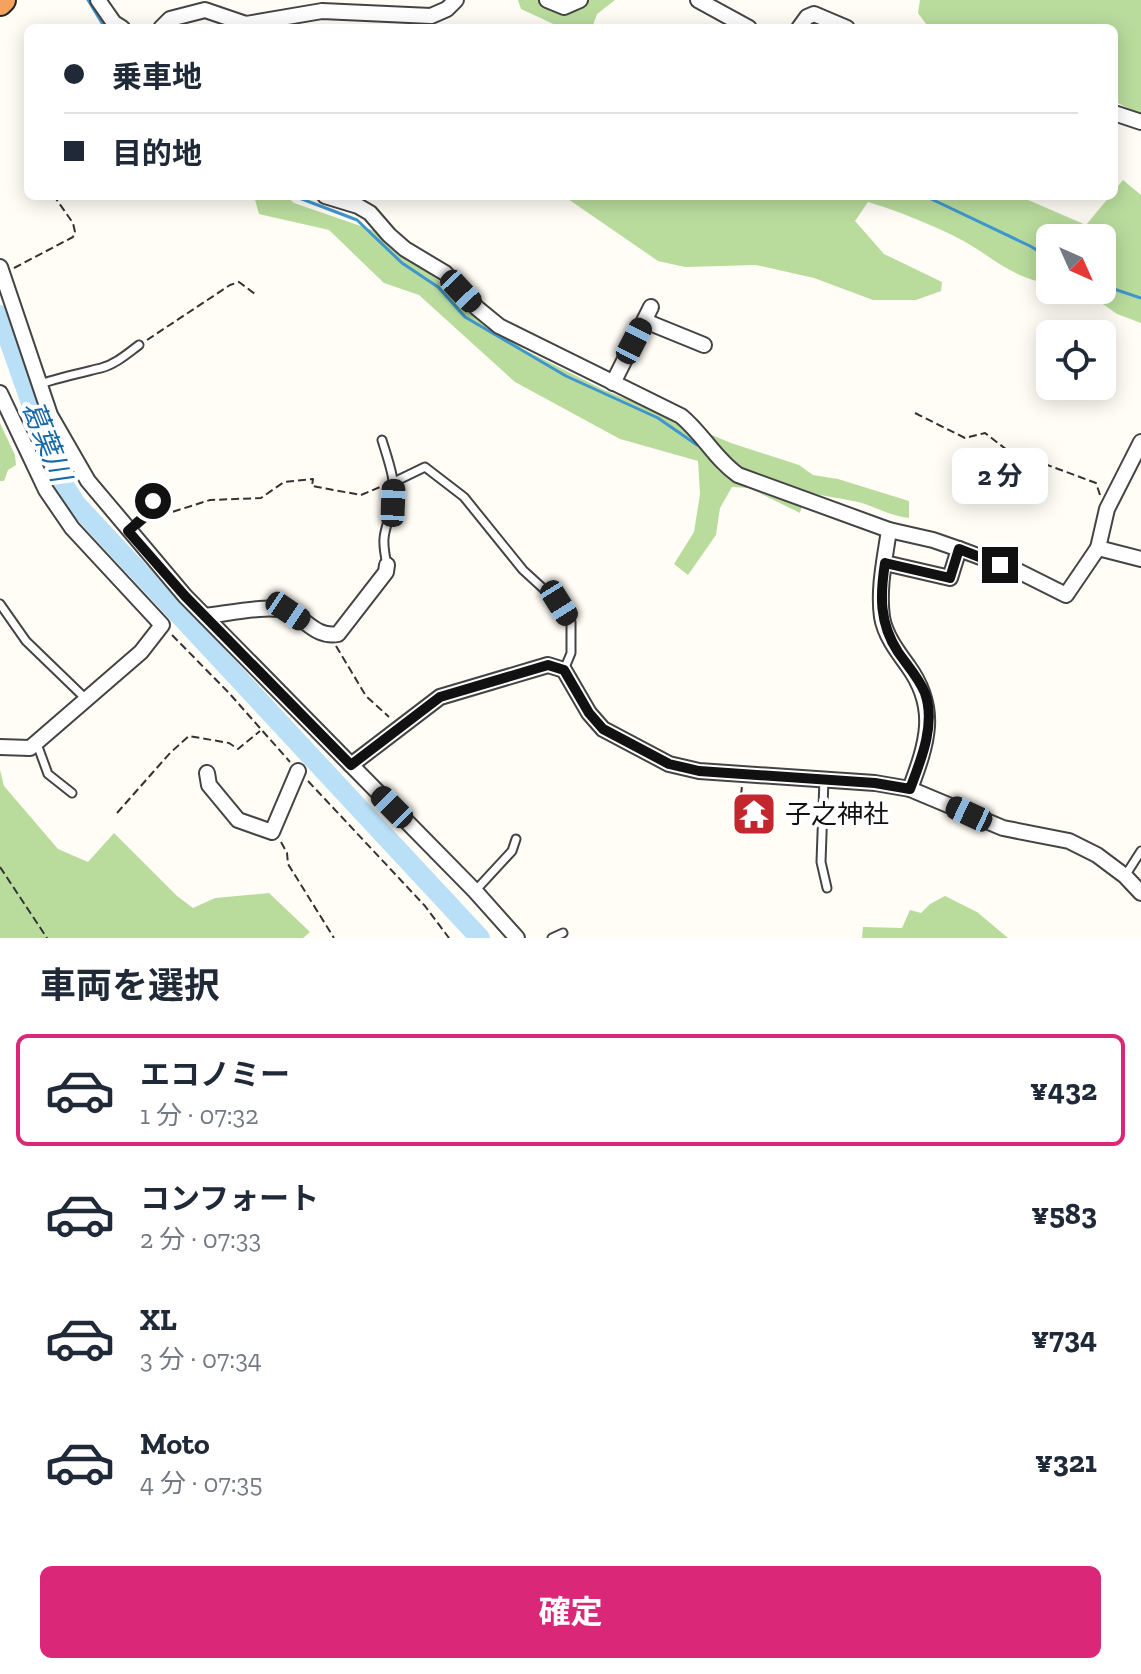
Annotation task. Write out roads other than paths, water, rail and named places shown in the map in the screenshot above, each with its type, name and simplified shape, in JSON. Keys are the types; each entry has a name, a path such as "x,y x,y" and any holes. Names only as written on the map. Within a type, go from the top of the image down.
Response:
{"street":[{"path":"98,0 116,24"},
{"path":"165,24 202,5 246,24 322,11 431,16 447,9 456,0"},
{"path":"547,0 564,7 580,0"},
{"path":"698,0 742,24"},
{"path":"802,24 814,14 838,24"},
{"path":"1118,114 1141,122"},
{"path":"338,200 370,213 405,249 445,273 477,308 499,326 681,416 700,432 726,466 738,475 889,530 959,549 1018,571 1066,595 1098,548 1109,505 1141,442"},
{"path":"1,270 50,415 88,481 128,531 205,616 475,891 507,934"},
{"path":"613,383 648,314 704,345"},
{"path":"0,393 46,490 72,528 162,625 141,652 37,743 30,748 2,745"},
{"path":"889,530 881,593 882,618 889,638 925,694 928,719 924,752 910,789"},
{"path":"1098,548 1141,559"},
{"path":"885,563 950,578 959,549"},
{"path":"205,616 274,609 288,611 317,631 330,635 344,628 386,572 387,565"},
{"path":"351,765 440,697 548,665 564,670 589,713 603,729 669,764 699,771 875,783 910,789 1003,828 1069,841 1097,855 1125,876 1141,893"},
{"path":"207,773 209,785 238,820 272,832 298,771"}],"lane":[{"path":"40,384 84,370 102,368 139,345"},
{"path":"382,440 394,482 393,503 382,542 387,565"},
{"path":"394,482 425,467 464,497 523,570 559,603 571,622 571,653 564,670"},
{"path":"128,531 151,511 153,501"},
{"path":"0,604 26,641 86,699"},
{"path":"37,743 48,774 72,793"},
{"path":"824,779 821,862 827,888"},
{"path":"475,891 512,851 516,839"},
{"path":"1125,876 1141,851"},
{"path":"552,938 563,933"}],"waterway":[{"path":"88,0 103,24"},
{"path":"304,200 357,220 402,263 438,287 465,317 566,376 658,418 697,445"},
{"path":"933,200 1036,250"},
{"path":"1116,290 1141,298"},
{"name":"葛葉川","path":"0,315 55,471 76,504 480,938"}],"place":[{"name":"子之神社","path":"754,814"}]}
